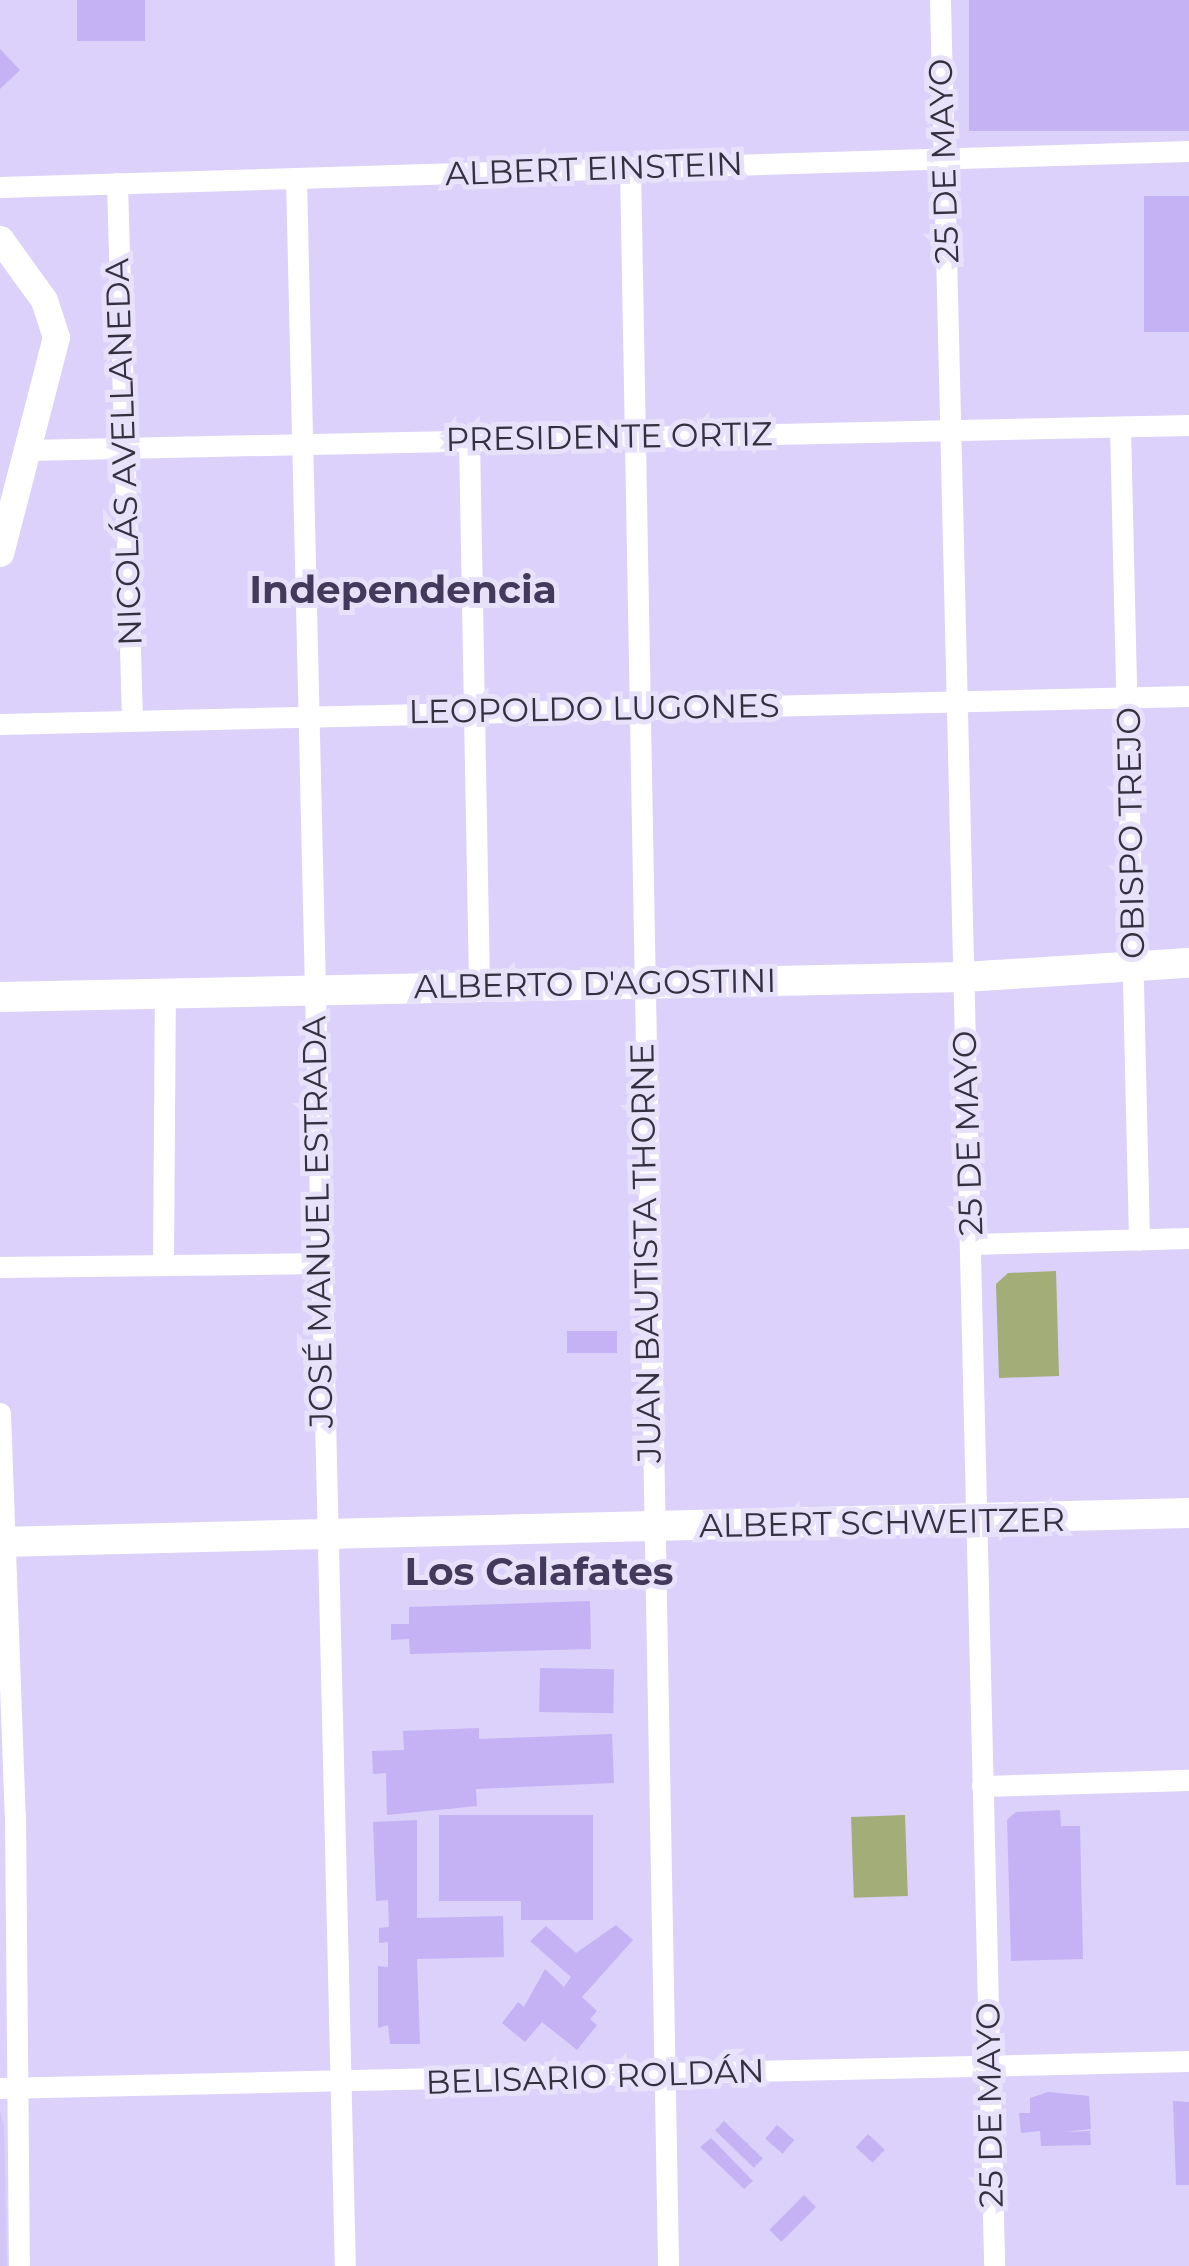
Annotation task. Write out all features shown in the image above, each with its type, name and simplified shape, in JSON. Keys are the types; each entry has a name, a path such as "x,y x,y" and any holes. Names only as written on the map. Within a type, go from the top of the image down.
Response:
{"main road":[{"name":"ALBERTO D'AGOSTINI","path":"0,998 479,983 964,977 1189,963"},
{"name":"ALBERT SCHWEITZER","path":"2,1542 325,1539 978,1523 1189,1513"}],"street":[{"name":"25 DE MAYO","path":"940,0 994,2266"},
{"name":"ALBERT EINSTEIN","path":"0,187 1189,151"},
{"name":"JUAN BAUTISTA THORNE","path":"630,167 644,707 640,984 668,2266"},
{"name":"JOSÉ MANUEL ESTRADA","path":"296,178 345,2266"},
{"name":"NICOLÁS AVELLANEDA","path":"117,183 131,721"},
{"path":"0,239 54,318 55,357 0,553"},
{"name":"PRESIDENTE ORTIZ","path":"28,450 1189,425"},
{"name":"OBISPO TREJO","path":"1120,427 1139,1240"},
{"path":"469,439 479,983"},
{"name":"LEOPOLDO LUGONES","path":"0,724 1189,696"},
{"path":"163,1264 165,993"},
{"path":"971,1244 1189,1238"},
{"path":"0,1268 320,1263"},
{"path":"0,1413 9,2088 19,2266"},
{"path":"982,1786 1189,1780"},
{"name":"BELISARIO ROLDÁN","path":"9,2088 1189,2061"}],"shaded area":[{"path":"0,2110 4,2126 7,2266 0,2266"}],"green space":[{"path":"1056,1271 1059,1376 999,1378 996,1284 1008,1273"},
{"path":"905,1815 908,1896 854,1898 851,1817"}],"building":[{"path":"77,0 145,0 145,41 77,41"},
{"path":"969,0 1189,0 1189,131 969,131"},
{"path":"0,49 20,70 0,89"},
{"path":"1144,196 1189,196 1189,332 1144,332"},
{"path":"567,1331 617,1331 617,1353 567,1353"},
{"path":"590,1601 591,1649 410,1654 409,1639 391,1640 391,1624 409,1624 409,1607"},
{"path":"540,1668 614,1669 613,1713 539,1712"},
{"path":"479,1728 479,1739 612,1734 614,1783 476,1789 477,1806 387,1815 386,1773 373,1774 372,1751 404,1750 403,1731"},
{"path":"1060,1810 1061,1826 1080,1826 1083,1959 1011,1961 1007,1820 1016,1812"},
{"path":"439,1815 593,1815 593,1920 521,1920 521,1901 439,1901"},
{"path":"417,1820 417,1918 503,1916 504,1957 417,1959 420,2044 390,2044 388,2025 378,2028 378,1966 388,1967 388,1942 379,1943 379,1928 389,1927 388,1900 376,1901 373,1822"},
{"path":"616,1925 633,1940 582,1997 597,2011 590,2019 597,2025 577,2050 542,2022 525,2042 502,2023 518,2002 524,2007 545,1969 564,1987 571,1977 530,1941 546,1926 576,1953"},
{"path":"1048,2092 1089,2096 1091,2129 1064,2132 1090,2131 1091,2145 1041,2146 1040,2131 1021,2133 1019,2113 1030,2113 1030,2098"},
{"path":"1173,2101 1189,2102 1189,2185 1176,2185"},
{"path":"724,2121 763,2159 754,2168 715,2130"},
{"path":"777,2125 794,2140 783,2154 765,2139"},
{"path":"868,2134 885,2150 873,2163 856,2147"},
{"path":"711,2138 753,2181 744,2189 700,2147"},
{"path":"804,2195 816,2207 781,2242 769,2230"}],"district":[{"name":"Independencia","path":"403,589"},
{"name":"Los Calafates","path":"539,1571"}]}
